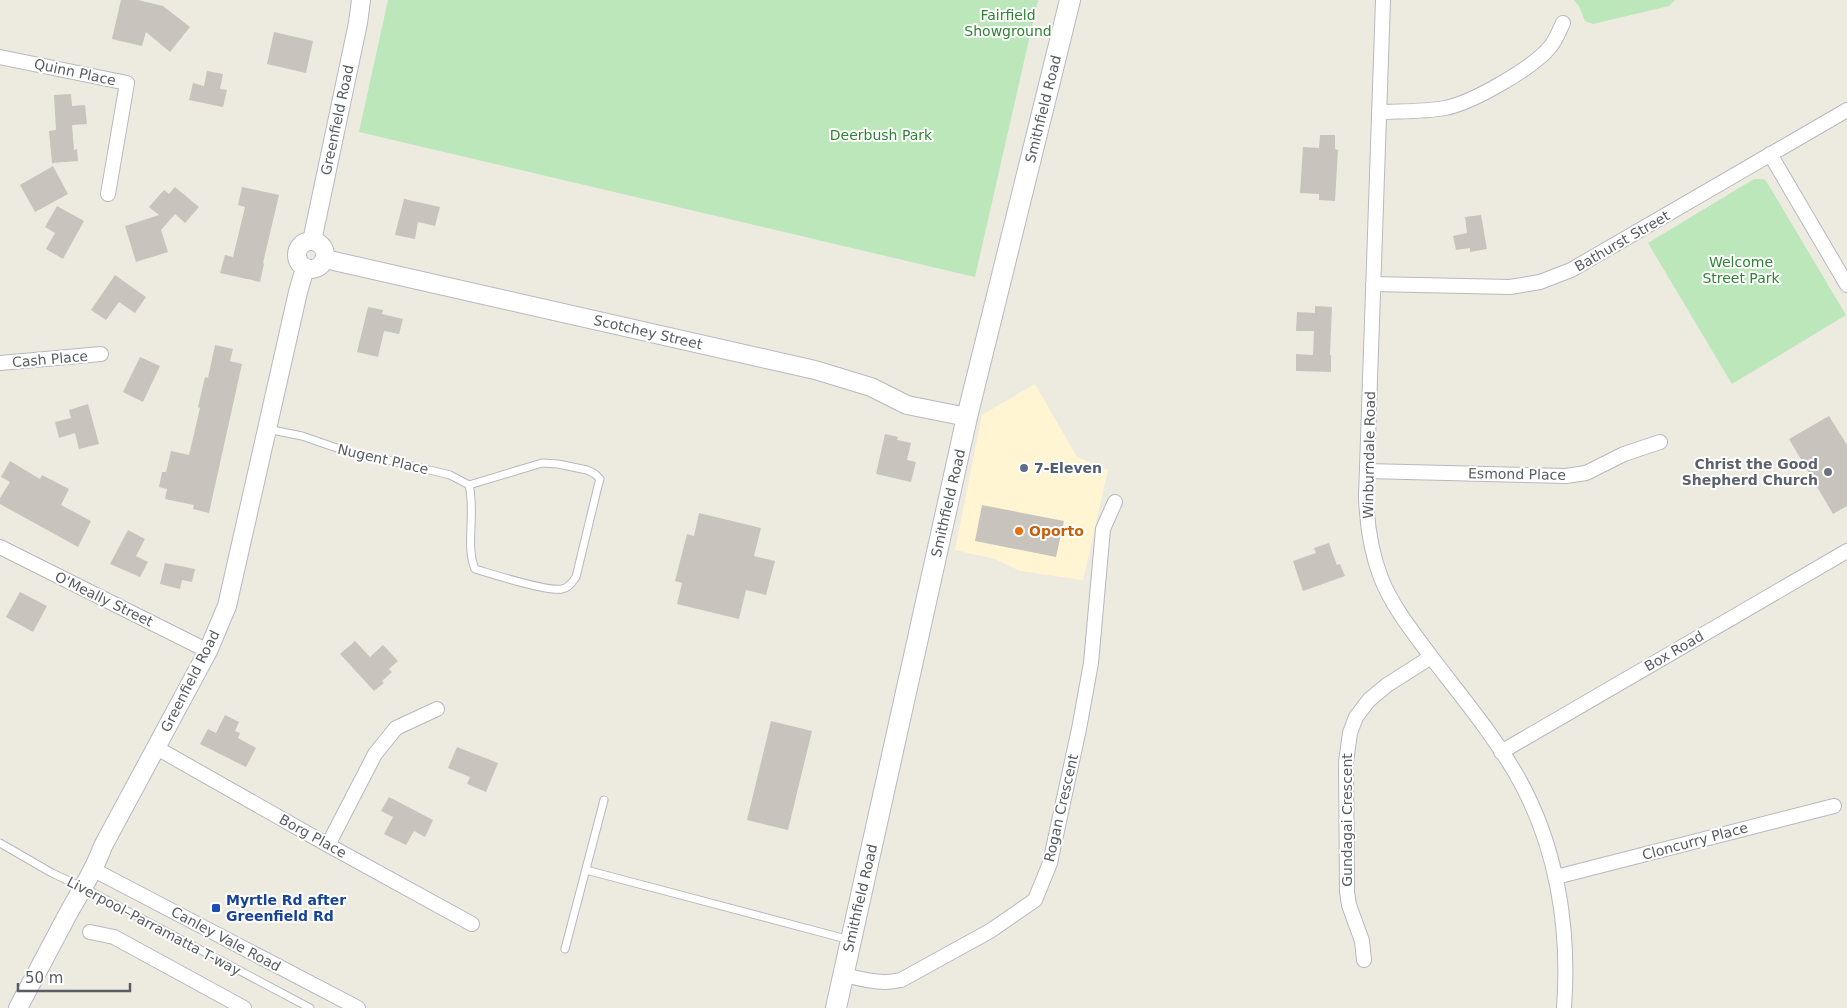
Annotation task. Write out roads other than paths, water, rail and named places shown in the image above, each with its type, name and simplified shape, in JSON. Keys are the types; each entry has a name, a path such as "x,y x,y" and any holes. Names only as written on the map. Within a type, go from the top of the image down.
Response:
{"main road":[{"name":"Smithfield Road","path":"836,1008 967,417 1070,0"}],"street":[{"name":"Greenfield Road","path":"312,241 358,23 361,0"},
{"name":"Winburndale Road","path":"1383,0 1367,471 1366,509 1368,533 1378,568 1397,610 1501,752 1527,795 1548,848 1556,877 1566,951 1564,1008"},
{"path":"1380,112 1447,108 1472,99 1532,65 1552,46 1563,23"},
{"name":"Quinn Place","path":"0,57 127,83 108,194"},
{"name":"Bathurst Street","path":"1373,284 1496,288 1523,285 1557,276 1571,270 1847,110"},
{"path":"1770,154 1847,285"},
{"path":"312,241 322,245 325,259 317,268 306,268 300,264 298,250 304,242 312,241"},
{"name":"Scotchey Street","path":"325,259 815,370 871,387 907,405 967,417"},
{"name":"Greenfield Road","path":"18,1008 94,870 103,846 208,650 227,606 306,268"},
{"name":"Cash Place","path":"0,363 101,354"},
{"name":"Esmond Place","path":"1367,471 1571,476 1586,473 1624,454 1660,442"},
{"name":"Rogan Crescent","path":"843,976 889,983 901,980 990,931 1035,900 1050,863 1079,729 1091,663 1103,530 1115,502"},
{"name":"O'Meally Street","path":"0,547 208,650"},
{"name":"Box Road","path":"1501,752 1847,551"},
{"name":"Gundagai Crescent","path":"1364,960 1362,941 1349,904 1347,892 1346,762 1350,733 1356,717 1369,700 1431,657"},
{"path":"328,845 376,754 396,728 437,709"},
{"name":"Borg Place","path":"155,747 472,924"},
{"name":"Cloncurry Place","path":"1556,877 1834,806"},
{"name":"Canley Vale Road","path":"94,870 358,1008"},
{"path":"90,932 114,937 244,1008"}],"lane":[{"name":"Nugent Place","path":"267,429 302,436 360,456 384,459 450,475 468,485"},
{"path":"542,464 558,464 595,474 600,478 576,577 570,586 562,590 544,588 475,569 471,545 473,504 468,485 542,464"},
{"path":"565,949 604,800"},
{"name":"Liverpool–Parramatta T-way","path":"0,843 52,873 84,888 310,1008"},
{"path":"586,870 850,941"}],"place":[{"name":"7-Eleven","path":"1024,468"},
{"name":"Christ the Good Shepherd Church","path":"1828,472"},
{"name":"Oporto","path":"1019,531"},
{"name":"Myrtle Rd after Greenfield Rd","path":"216,908"}],"park label":[{"name":"Fairfield Showground","path":"1008,24"},
{"name":"Deerbush Park","path":"881,135"},
{"name":"Welcome Street Park","path":"1741,270"}]}
